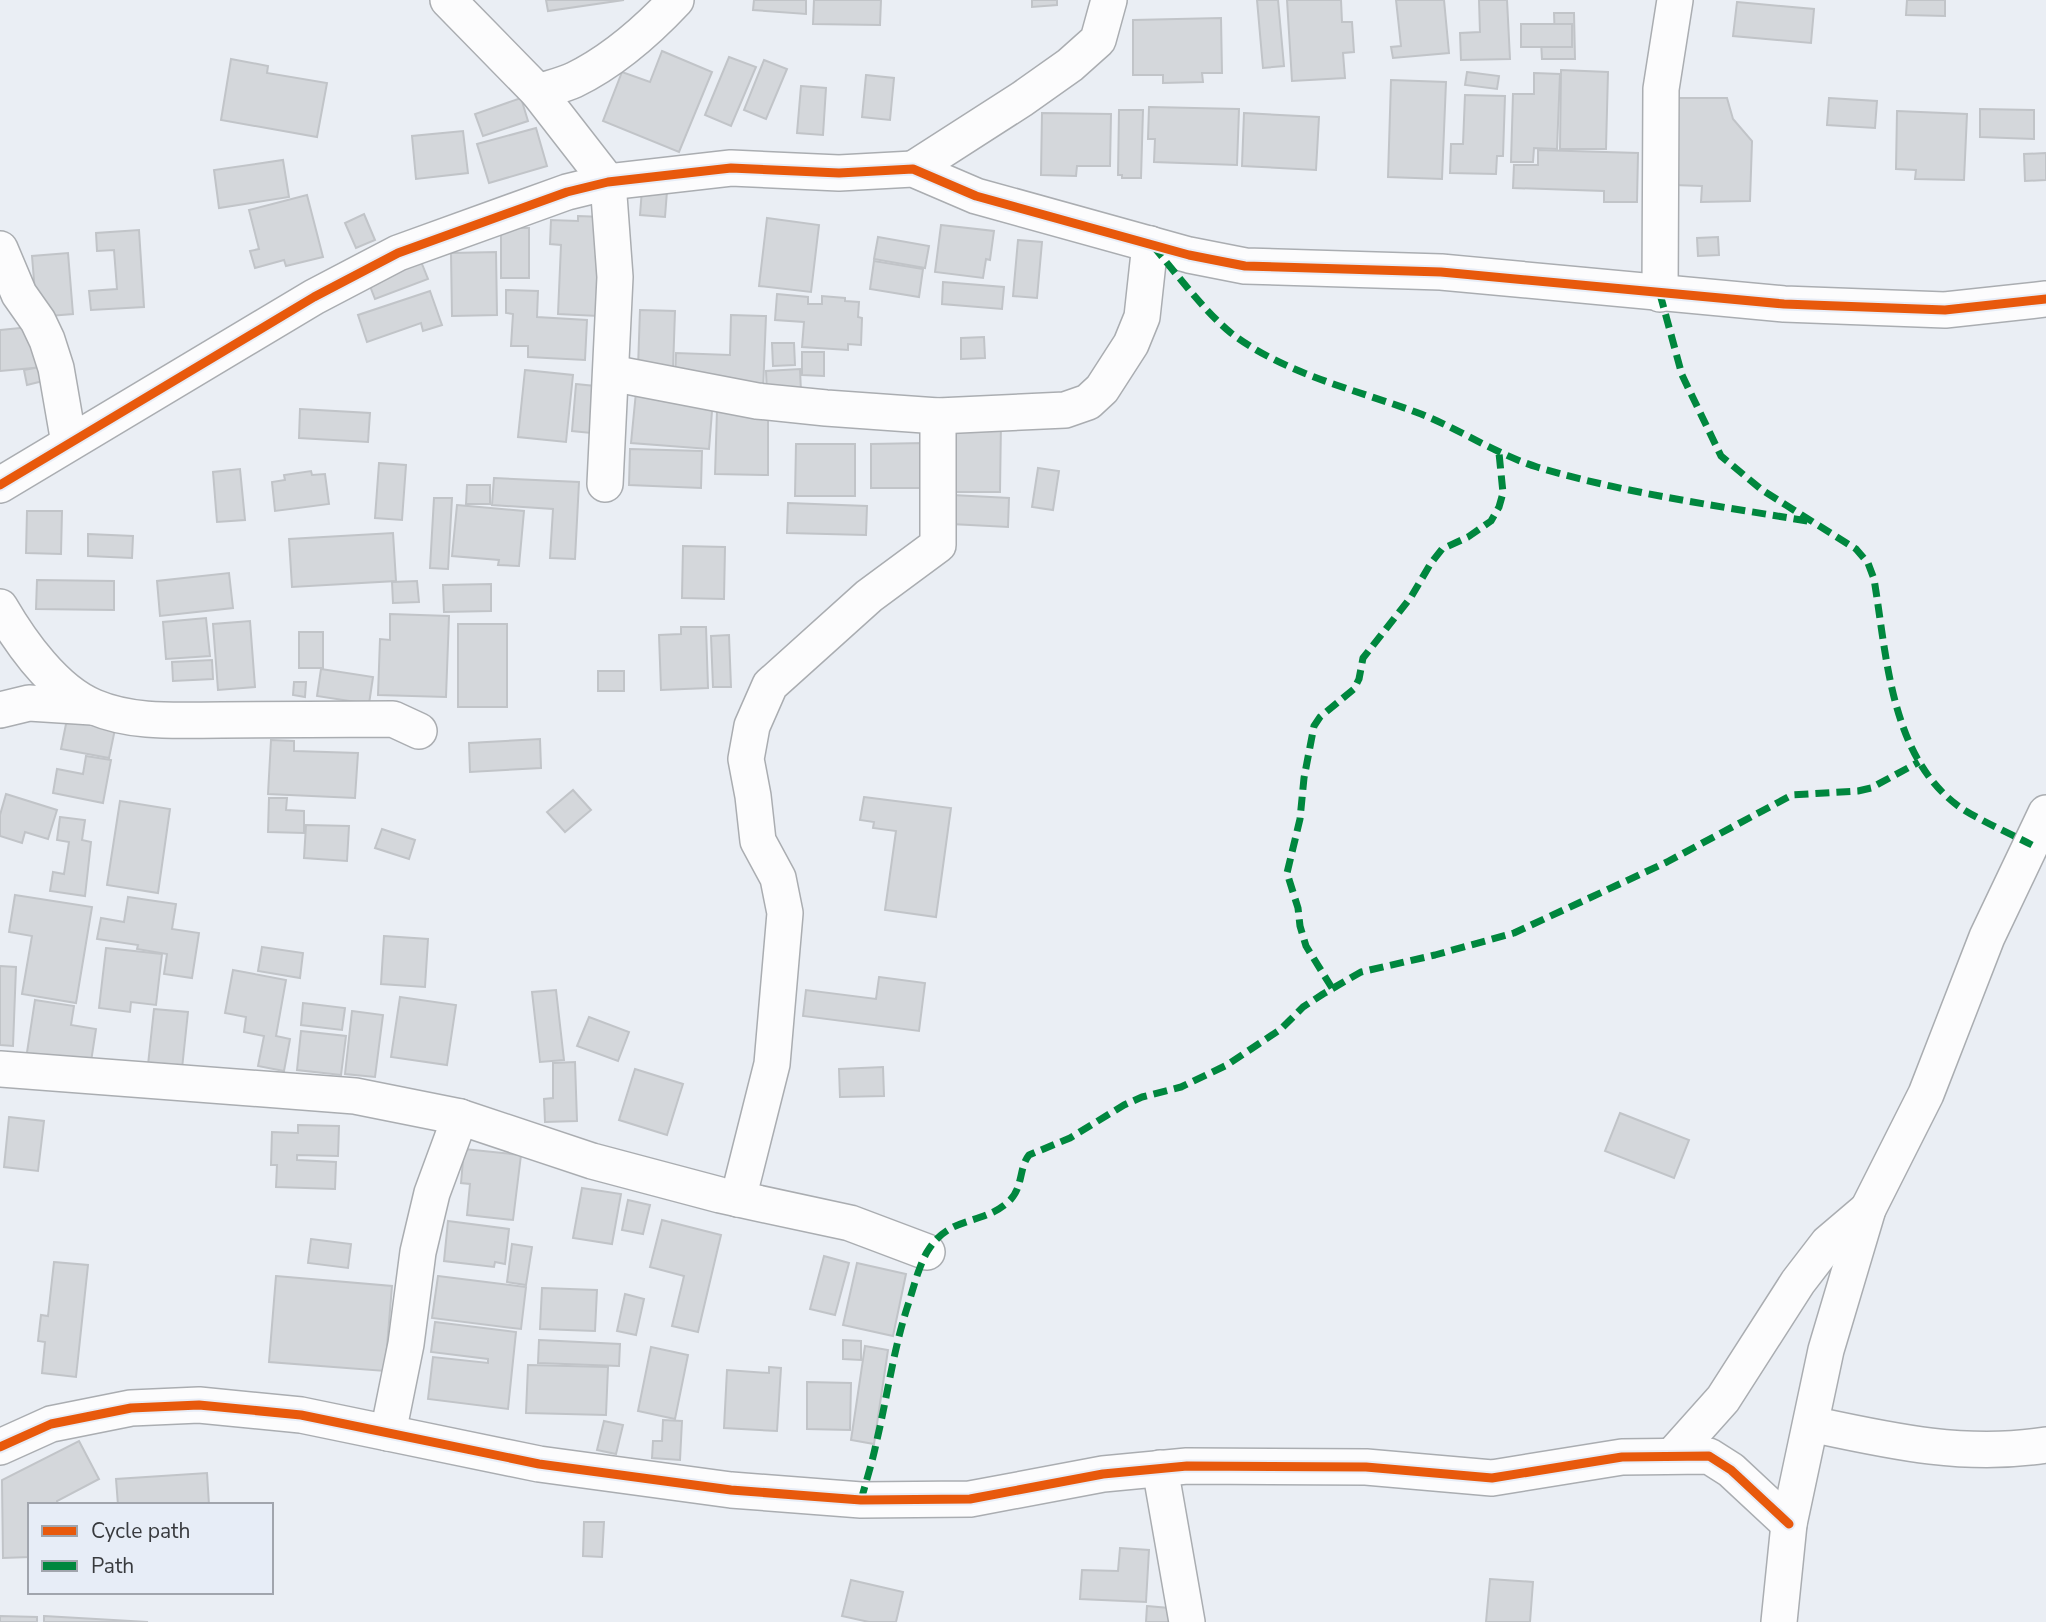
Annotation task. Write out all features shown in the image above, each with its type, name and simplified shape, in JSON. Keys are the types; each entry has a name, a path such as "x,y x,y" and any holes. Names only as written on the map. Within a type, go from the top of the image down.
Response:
{"street":[{"path":"448,0 538,92 608,182 615,277 605,484"},
{"path":"538,92 572,81 612,58 654,24 676,0"},
{"path":"913,169 1070,65 1098,40 1109,0"},
{"path":"1660,294 1661,89 1675,0"},
{"path":"0,485 314,297 398,253 567,192 608,182 732,167 839,173 913,169 976,196 1150,244 1245,266 1441,272 1784,304 1945,310 2046,299"},
{"path":"611,373 757,401 938,415 1065,410 1087,402 1102,390 1131,344 1139,326 1150,244"},
{"path":"0,249 19,294 38,321 47,340 69,443"},
{"path":"738,1199 772,1064 785,913 778,878 758,841 746,759 752,726 770,685 869,596 938,545 938,415"},
{"path":"0,607 32,657 62,685 92,707"},
{"path":"0,710 29,703 92,707 121,716 161,720 393,719 419,731"},
{"path":"1779,1622 1789,1524 1826,1350 1868,1209 1926,1094 1987,937 2046,814"},
{"path":"0,1069 355,1096 460,1118 592,1161 738,1199 850,1223 927,1252"},
{"path":"388,1433 406,1344 418,1252 432,1193 460,1118"},
{"path":"1673,1455 1723,1399 1798,1282 1828,1243 1868,1209"},
{"path":"0,1447 51,1423 131,1408 200,1405 301,1415 539,1464 731,1490 861,1500 970,1499 1103,1474 1187,1465 1366,1467 1492,1478 1622,1457 1709,1456 1731,1470 1789,1524"},
{"path":"1811,1424 1894,1442 1981,1451 2046,1446"},
{"path":"1160,1468 1187,1622"}],"building":[{"path":"546,0 624,0 548,11"},
{"path":"754,0 806,0 806,14 753,10"},
{"path":"814,0 881,0 880,25 813,24"},
{"path":"1032,0 1057,0 1057,5 1032,7"},
{"path":"1257,0 1278,0 1284,66 1263,68"},
{"path":"1287,0 1341,0 1342,22 1352,22 1354,52 1343,53 1345,78 1292,81"},
{"path":"1396,0 1444,0 1449,53 1393,58 1391,47 1401,46"},
{"path":"1479,0 1507,0 1510,59 1461,60 1460,33 1480,32"},
{"path":"1907,0 1945,0 1945,16 1906,15"},
{"path":"1737,2 1814,9 1811,43 1733,36"},
{"path":"1554,13 1574,13 1575,59 1542,59 1541,41 1555,40"},
{"path":"1221,18 1222,73 1202,73 1203,82 1163,83 1163,75 1133,75 1133,20"},
{"path":"1521,24 1572,24 1572,47 1521,47"},
{"path":"662,51 712,72 679,152 603,121 622,72 650,82"},
{"path":"729,57 756,67 731,126 705,115"},
{"path":"231,59 268,66 267,73 327,83 317,137 221,120"},
{"path":"764,60 787,69 766,119 744,110"},
{"path":"1561,70 1608,72 1606,149 1560,149"},
{"path":"1467,72 1499,76 1497,89 1465,85"},
{"path":"1534,73 1560,74 1557,149 1534,148 1533,162 1511,162 1513,94 1534,94"},
{"path":"866,75 894,78 890,120 862,117"},
{"path":"1391,80 1446,82 1442,179 1388,177"},
{"path":"801,86 826,88 823,135 797,133"},
{"path":"1465,95 1505,96 1503,156 1497,156 1496,174 1450,173 1451,144 1463,144"},
{"path":"521,98 528,121 483,136 475,114"},
{"path":"1676,98 1727,98 1733,119 1752,141 1750,201 1701,202 1702,186 1674,185"},
{"path":"1829,98 1877,101 1875,128 1827,125"},
{"path":"1149,107 1239,109 1237,165 1154,162 1155,139 1148,139"},
{"path":"1980,109 2034,110 2034,139 1980,137"},
{"path":"1119,110 1143,110 1141,178 1122,178 1122,175 1118,175"},
{"path":"1897,111 1967,114 1964,180 1915,179 1916,170 1896,169"},
{"path":"1042,113 1111,114 1110,166 1077,166 1076,176 1041,175"},
{"path":"1244,113 1319,117 1316,170 1242,166"},
{"path":"536,128 547,166 489,183 477,144"},
{"path":"463,131 468,173 416,179 412,136"},
{"path":"1538,150 1638,153 1637,202 1604,202 1604,191 1513,188 1514,165 1538,165"},
{"path":"2046,153 2046,180 2025,181 2024,154"},
{"path":"283,160 289,197 219,208 214,170"},
{"path":"642,189 667,191 665,217 640,215"},
{"path":"307,195 323,257 286,266 284,260 255,268 250,251 259,249 249,210"},
{"path":"364,214 375,240 356,248 345,223"},
{"path":"578,216 603,217 598,316 558,314 561,245 550,244 551,220 578,221"},
{"path":"767,218 819,225 811,292 759,286"},
{"path":"941,225 994,231 990,260 986,259 983,278 935,272"},
{"path":"501,228 529,228 529,278 501,278"},
{"path":"139,230 144,307 91,310 89,291 117,289 114,250 97,251 96,233"},
{"path":"878,237 929,246 925,268 874,259"},
{"path":"1718,237 1719,255 1698,256 1697,238"},
{"path":"1018,240 1042,242 1037,298 1013,296"},
{"path":"496,252 497,315 452,316 451,253"},
{"path":"68,253 73,314 37,317 32,256"},
{"path":"420,259 428,279 375,299 368,281"},
{"path":"874,261 923,269 919,297 870,289"},
{"path":"943,282 1004,287 1002,309 942,304"},
{"path":"506,290 538,291 537,317 587,320 585,360 528,357 528,346 511,346 513,314 506,313"},
{"path":"430,291 442,325 423,331 421,323 367,342 358,315"},
{"path":"777,294 808,297 808,304 822,304 822,296 859,302 858,317 862,318 861,345 848,344 848,350 802,347 804,322 775,320"},
{"path":"640,310 675,311 673,369 638,368"},
{"path":"731,315 766,316 763,391 675,381 676,353 730,355"},
{"path":"40,326 44,367 0,371 0,330"},
{"path":"984,337 985,358 961,359 961,338"},
{"path":"772,343 794,343 795,365 773,366"},
{"path":"802,352 824,352 824,376 802,375"},
{"path":"40,367 43,381 27,385 24,370"},
{"path":"800,369 801,392 767,394 766,371"},
{"path":"525,370 573,375 566,442 518,437"},
{"path":"576,384 595,386 591,433 572,431"},
{"path":"636,392 713,399 709,449 631,443"},
{"path":"300,409 370,413 368,442 299,438"},
{"path":"717,410 768,411 768,475 715,474"},
{"path":"956,421 1001,421 1000,492 955,492"},
{"path":"924,443 925,488 871,488 871,444"},
{"path":"796,444 855,444 855,496 795,496"},
{"path":"630,449 702,451 701,488 629,485"},
{"path":"379,463 406,465 402,520 375,518"},
{"path":"1038,468 1059,471 1053,510 1032,507"},
{"path":"240,469 245,520 217,522 213,472"},
{"path":"311,471 312,475 325,474 329,504 275,511 272,482 285,480 284,475"},
{"path":"494,478 579,482 575,559 550,558 553,509 492,505"},
{"path":"467,485 490,485 490,504 466,504"},
{"path":"952,495 1009,498 1008,527 951,524"},
{"path":"434,498 452,498 448,569 430,568"},
{"path":"788,503 867,506 866,535 787,533"},
{"path":"457,505 524,511 519,566 498,565 499,560 452,556"},
{"path":"27,511 62,511 61,554 26,553"},
{"path":"393,533 396,581 292,587 289,539"},
{"path":"88,534 133,536 132,558 88,556"},
{"path":"683,546 725,547 724,599 682,598"},
{"path":"229,573 233,608 160,616 157,581"},
{"path":"37,580 114,581 114,610 36,609"},
{"path":"417,581 419,602 393,603 392,582"},
{"path":"491,584 491,611 444,612 443,585"},
{"path":"390,614 449,616 446,697 378,695 380,639 390,640"},
{"path":"206,618 210,656 166,659 163,622"},
{"path":"250,621 255,687 218,690 213,624"},
{"path":"458,624 507,624 507,707 458,707"},
{"path":"681,627 706,627 708,688 661,690 659,635 681,634"},
{"path":"299,632 323,632 323,668 299,668"},
{"path":"729,635 731,687 713,687 711,636"},
{"path":"212,660 213,679 173,681 172,662"},
{"path":"321,669 373,677 369,704 317,696"},
{"path":"598,671 624,671 624,691 598,691"},
{"path":"294,682 306,682 305,697 293,695"},
{"path":"67,719 115,729 109,758 61,749"},
{"path":"540,739 541,768 470,772 469,743"},
{"path":"271,740 294,741 294,751 358,753 355,798 268,794"},
{"path":"86,756 111,760 103,803 53,793 57,769 83,774"},
{"path":"573,790 591,810 565,832 547,812"},
{"path":"6,794 57,810 48,839 25,832 22,843 0,836 0,815"},
{"path":"864,797 951,808 936,917 885,910 896,831 873,828 874,822 860,820"},
{"path":"269,798 287,798 286,810 304,811 304,833 268,832"},
{"path":"120,801 170,809 158,893 107,885"},
{"path":"60,817 85,820 82,840 91,842 85,896 50,891 53,872 64,874 69,842 57,840"},
{"path":"306,825 349,826 347,861 304,858"},
{"path":"382,829 415,840 409,859 375,848"},
{"path":"15,895 92,907 76,1003 22,994 32,936 9,932"},
{"path":"128,897 176,904 172,929 199,933 192,978 164,974 167,954 137,949 138,945 97,939 101,918 124,922"},
{"path":"384,936 428,939 425,987 381,984"},
{"path":"262,947 303,953 300,978 258,971"},
{"path":"106,948 162,954 156,1005 131,1002 130,1012 99,1008"},
{"path":"0,966 16,967 13,1046 0,1045"},
{"path":"233,970 286,980 276,1036 290,1039 284,1071 258,1066 264,1036 244,1032 246,1017 225,1013"},
{"path":"879,977 925,983 919,1031 803,1016 806,990 876,999"},
{"path":"556,990 564,1060 540,1062 532,992"},
{"path":"400,997 456,1005 447,1065 391,1057"},
{"path":"35,1000 74,1006 71,1025 96,1029 90,1068 26,1059"},
{"path":"303,1003 345,1008 342,1030 301,1025"},
{"path":"154,1009 188,1012 181,1078 147,1074"},
{"path":"352,1011 383,1015 375,1077 345,1074"},
{"path":"589,1017 629,1032 618,1061 577,1046"},
{"path":"301,1031 346,1036 341,1075 297,1070"},
{"path":"575,1062 577,1121 545,1122 544,1099 553,1098 553,1063"},
{"path":"883,1067 884,1096 840,1097 839,1069"},
{"path":"635,1069 683,1084 667,1135 619,1120"},
{"path":"1620,1113 1689,1140 1674,1178 1605,1151"},
{"path":"9,1117 44,1121 38,1171 4,1167"},
{"path":"298,1125 339,1126 338,1156 297,1155 297,1160 336,1162 335,1189 276,1187 277,1165 271,1165 272,1132 298,1133"},
{"path":"464,1149 521,1155 513,1220 467,1215 470,1184 461,1183"},
{"path":"582,1188 621,1194 612,1244 573,1238"},
{"path":"628,1200 650,1205 643,1234 622,1230"},
{"path":"662,1220 721,1235 698,1332 672,1326 684,1276 650,1267"},
{"path":"448,1221 509,1229 505,1264 495,1262 494,1267 444,1261"},
{"path":"311,1239 351,1244 348,1268 308,1263"},
{"path":"512,1244 532,1247 526,1285 507,1282"},
{"path":"824,1256 849,1263 835,1315 810,1309"},
{"path":"54,1262 88,1265 76,1377 42,1373 45,1342 38,1341 41,1315 48,1316"},
{"path":"857,1263 906,1274 893,1336 843,1325"},
{"path":"276,1276 392,1286 385,1371 269,1362"},
{"path":"438,1276 526,1287 521,1329 432,1318"},
{"path":"542,1288 597,1290 595,1331 540,1329"},
{"path":"625,1294 644,1299 636,1335 617,1331"},
{"path":"435,1322 516,1332 508,1409 428,1399 433,1357 488,1363 488,1359 431,1352"},
{"path":"539,1340 620,1344 619,1366 538,1363"},
{"path":"843,1340 861,1341 861,1360 843,1359"},
{"path":"865,1346 888,1350 874,1444 851,1440"},
{"path":"651,1347 688,1355 675,1419 638,1411"},
{"path":"528,1365 608,1367 606,1415 526,1413"},
{"path":"769,1367 781,1368 777,1431 724,1428 727,1370 769,1373"},
{"path":"807,1382 851,1383 850,1430 807,1429"},
{"path":"663,1420 682,1421 680,1460 652,1458 653,1441 662,1441"},
{"path":"604,1421 623,1425 616,1454 597,1450"},
{"path":"79,1441 99,1479 57,1503 28,1503 28,1557 3,1558 2,1480"},
{"path":"207,1473 209,1503 118,1503 116,1479"},
{"path":"584,1522 604,1522 602,1557 583,1556"},
{"path":"1120,1548 1149,1550 1146,1602 1080,1599 1082,1570 1118,1571"},
{"path":"1490,1579 1533,1582 1530,1622 1486,1622"},
{"path":"851,1580 903,1592 896,1622 869,1622 842,1616"},
{"path":"1147,1606 1169,1608 1169,1622 1146,1622"},
{"path":"0,1616 37,1617 37,1622 0,1622"},
{"path":"44,1616 148,1622 44,1622"}],"marked path":[{"path":"1153,246 1201,303 1231,333 1252,348 1299,371 1421,414 1537,467 1639,492 1813,522"},
{"path":"1660,294 1682,375 1721,456 1762,490 1856,549 1868,563 1874,579 1896,704 1919,762 1937,787 1961,808 2032,845"},
{"path":"1332,988 1306,946 1287,873 1300,819 1304,778 1314,726 1320,717 1354,689 1363,658 1411,597 1442,549 1468,537 1491,521 1503,493 1499,453"},
{"path":"861,1500 902,1325 924,1258 945,1232 997,1210 1007,1203 1016,1192 1029,1155 1070,1138 1124,1105 1142,1097 1181,1087 1227,1065 1281,1029 1303,1007 1361,972 1514,933 1667,862 1792,795 1871,788 1919,762"}],"cycle path":[{"path":"0,485 314,297 398,253 567,192 608,182 731,168 839,173 913,169 976,196 1189,255 1245,266 1441,272 1784,304 1945,310 2046,299"},
{"path":"0,1447 51,1424 131,1408 199,1405 301,1415 539,1464 731,1490 861,1500 970,1499 1103,1474 1187,1466 1366,1467 1492,1478 1622,1457 1709,1456 1731,1470 1789,1524"}]}
